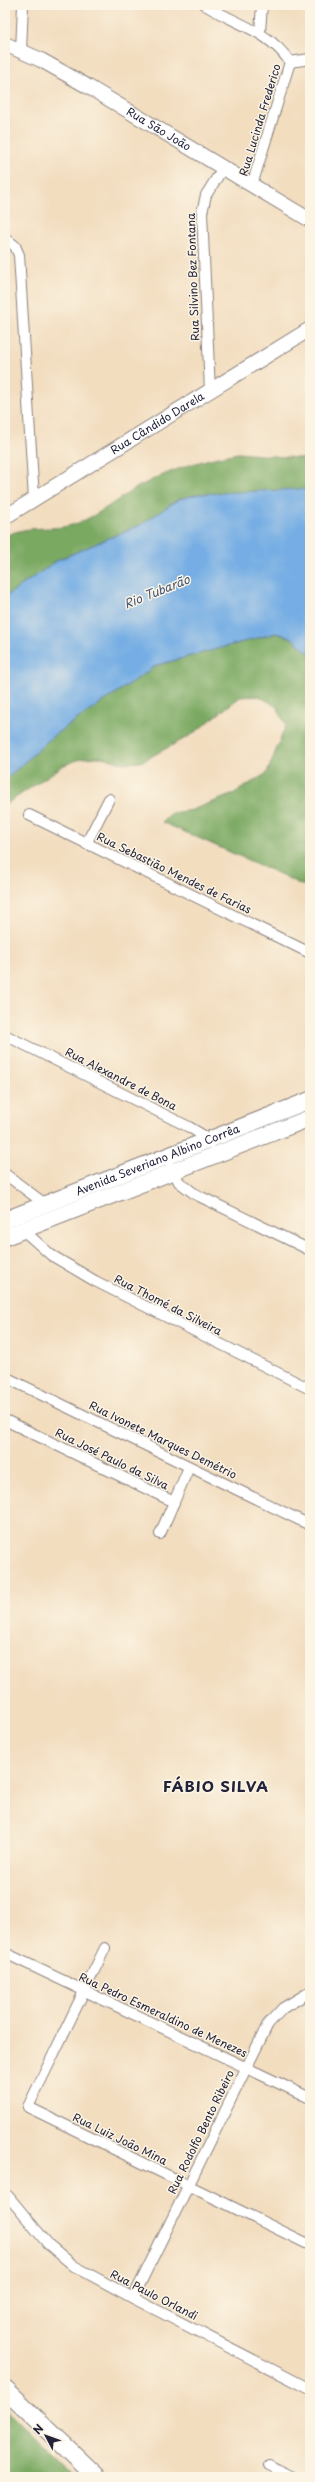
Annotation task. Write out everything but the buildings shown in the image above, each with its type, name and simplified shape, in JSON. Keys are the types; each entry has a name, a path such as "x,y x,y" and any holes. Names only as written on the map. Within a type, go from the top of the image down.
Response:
{"highway":[{"path":"5,2390 97,2477"}],"main road":[{"name":"Avenida Severiano Albino Corrêa","path":"5,1220 310,1100"},
{"name":"Avenida Severiano Albino Corrêa","path":"5,1237 310,1118"},
{"path":"23,1230 45,1204"}],"street":[{"path":"21,50 23,5"},
{"path":"205,5 233,21 260,32 282,49 290,62 310,59"},
{"path":"260,32 262,5"},
{"name":"Rua São João","path":"5,44 21,50 87,86 310,220"},
{"name":"Rua Lucinda Frederico","path":"252,186 290,62"},
{"name":"Rua Silvino Bez Fontana","path":"210,391 202,213 206,195 223,168"},
{"path":"5,238 15,246 18,255 34,499"},
{"name":"Rua Cândido Darela","path":"5,517 310,329"},
{"path":"86,844 109,799"},
{"name":"Rua Sebastião Mendes de Farias","path":"29,815 310,952"},
{"name":"Rua Alexandre de Bona","path":"5,1034 209,1139"},
{"path":"209,1139 217,1154"},
{"path":"166,1156 179,1182 195,1194 310,1250"},
{"path":"5,1174 45,1204"},
{"name":"Rua Thomé da Silveira","path":"23,1230 51,1255 95,1281 310,1389"},
{"name":"Rua Ivonete Marques Demétrio","path":"5,1377 310,1525"},
{"name":"Rua José Paulo da Silva","path":"5,1420 174,1502 189,1466"},
{"path":"160,1534 174,1502"},
{"path":"84,1991 105,1948"},
{"name":"Rua Pedro Esmeraldino de Menezes","path":"5,1953 310,2098"},
{"name":"Rua Luiz João Mina","path":"84,1991 28,2107 310,2245"},
{"name":"Rua Rodolfo Bento Ribeiro","path":"133,2298 246,2068 274,2015 310,1992"},
{"name":"Rua Paulo Orlandi","path":"8,2196 59,2255 92,2276 133,2298 310,2389"},
{"path":"269,2465 294,2477"}],"green space":[{"path":"238,453 310,459 310,490 199,494 179,499 142,524 58,560 5,597 5,536 24,530 69,526 78,523 101,511 138,487 162,475 212,458"},
{"path":"276,633 291,637 310,654 310,885 301,885 282,875 162,822 171,813 192,810 231,795 267,773 286,725 277,707 259,696 240,697 193,734 141,762 122,763 102,757 83,758 64,765 5,805 5,780 54,735 157,665"},
{"path":"5,2409 75,2477 5,2477"}],"water":[{"name":"Rio Tubarão","path":"301,489 310,490 310,654 291,637 276,633 157,665 54,735 5,780 5,597 58,560 142,524 179,499 199,494"}],"district":[{"name":"FÁBIO SILVA","path":"216,1787"}]}
